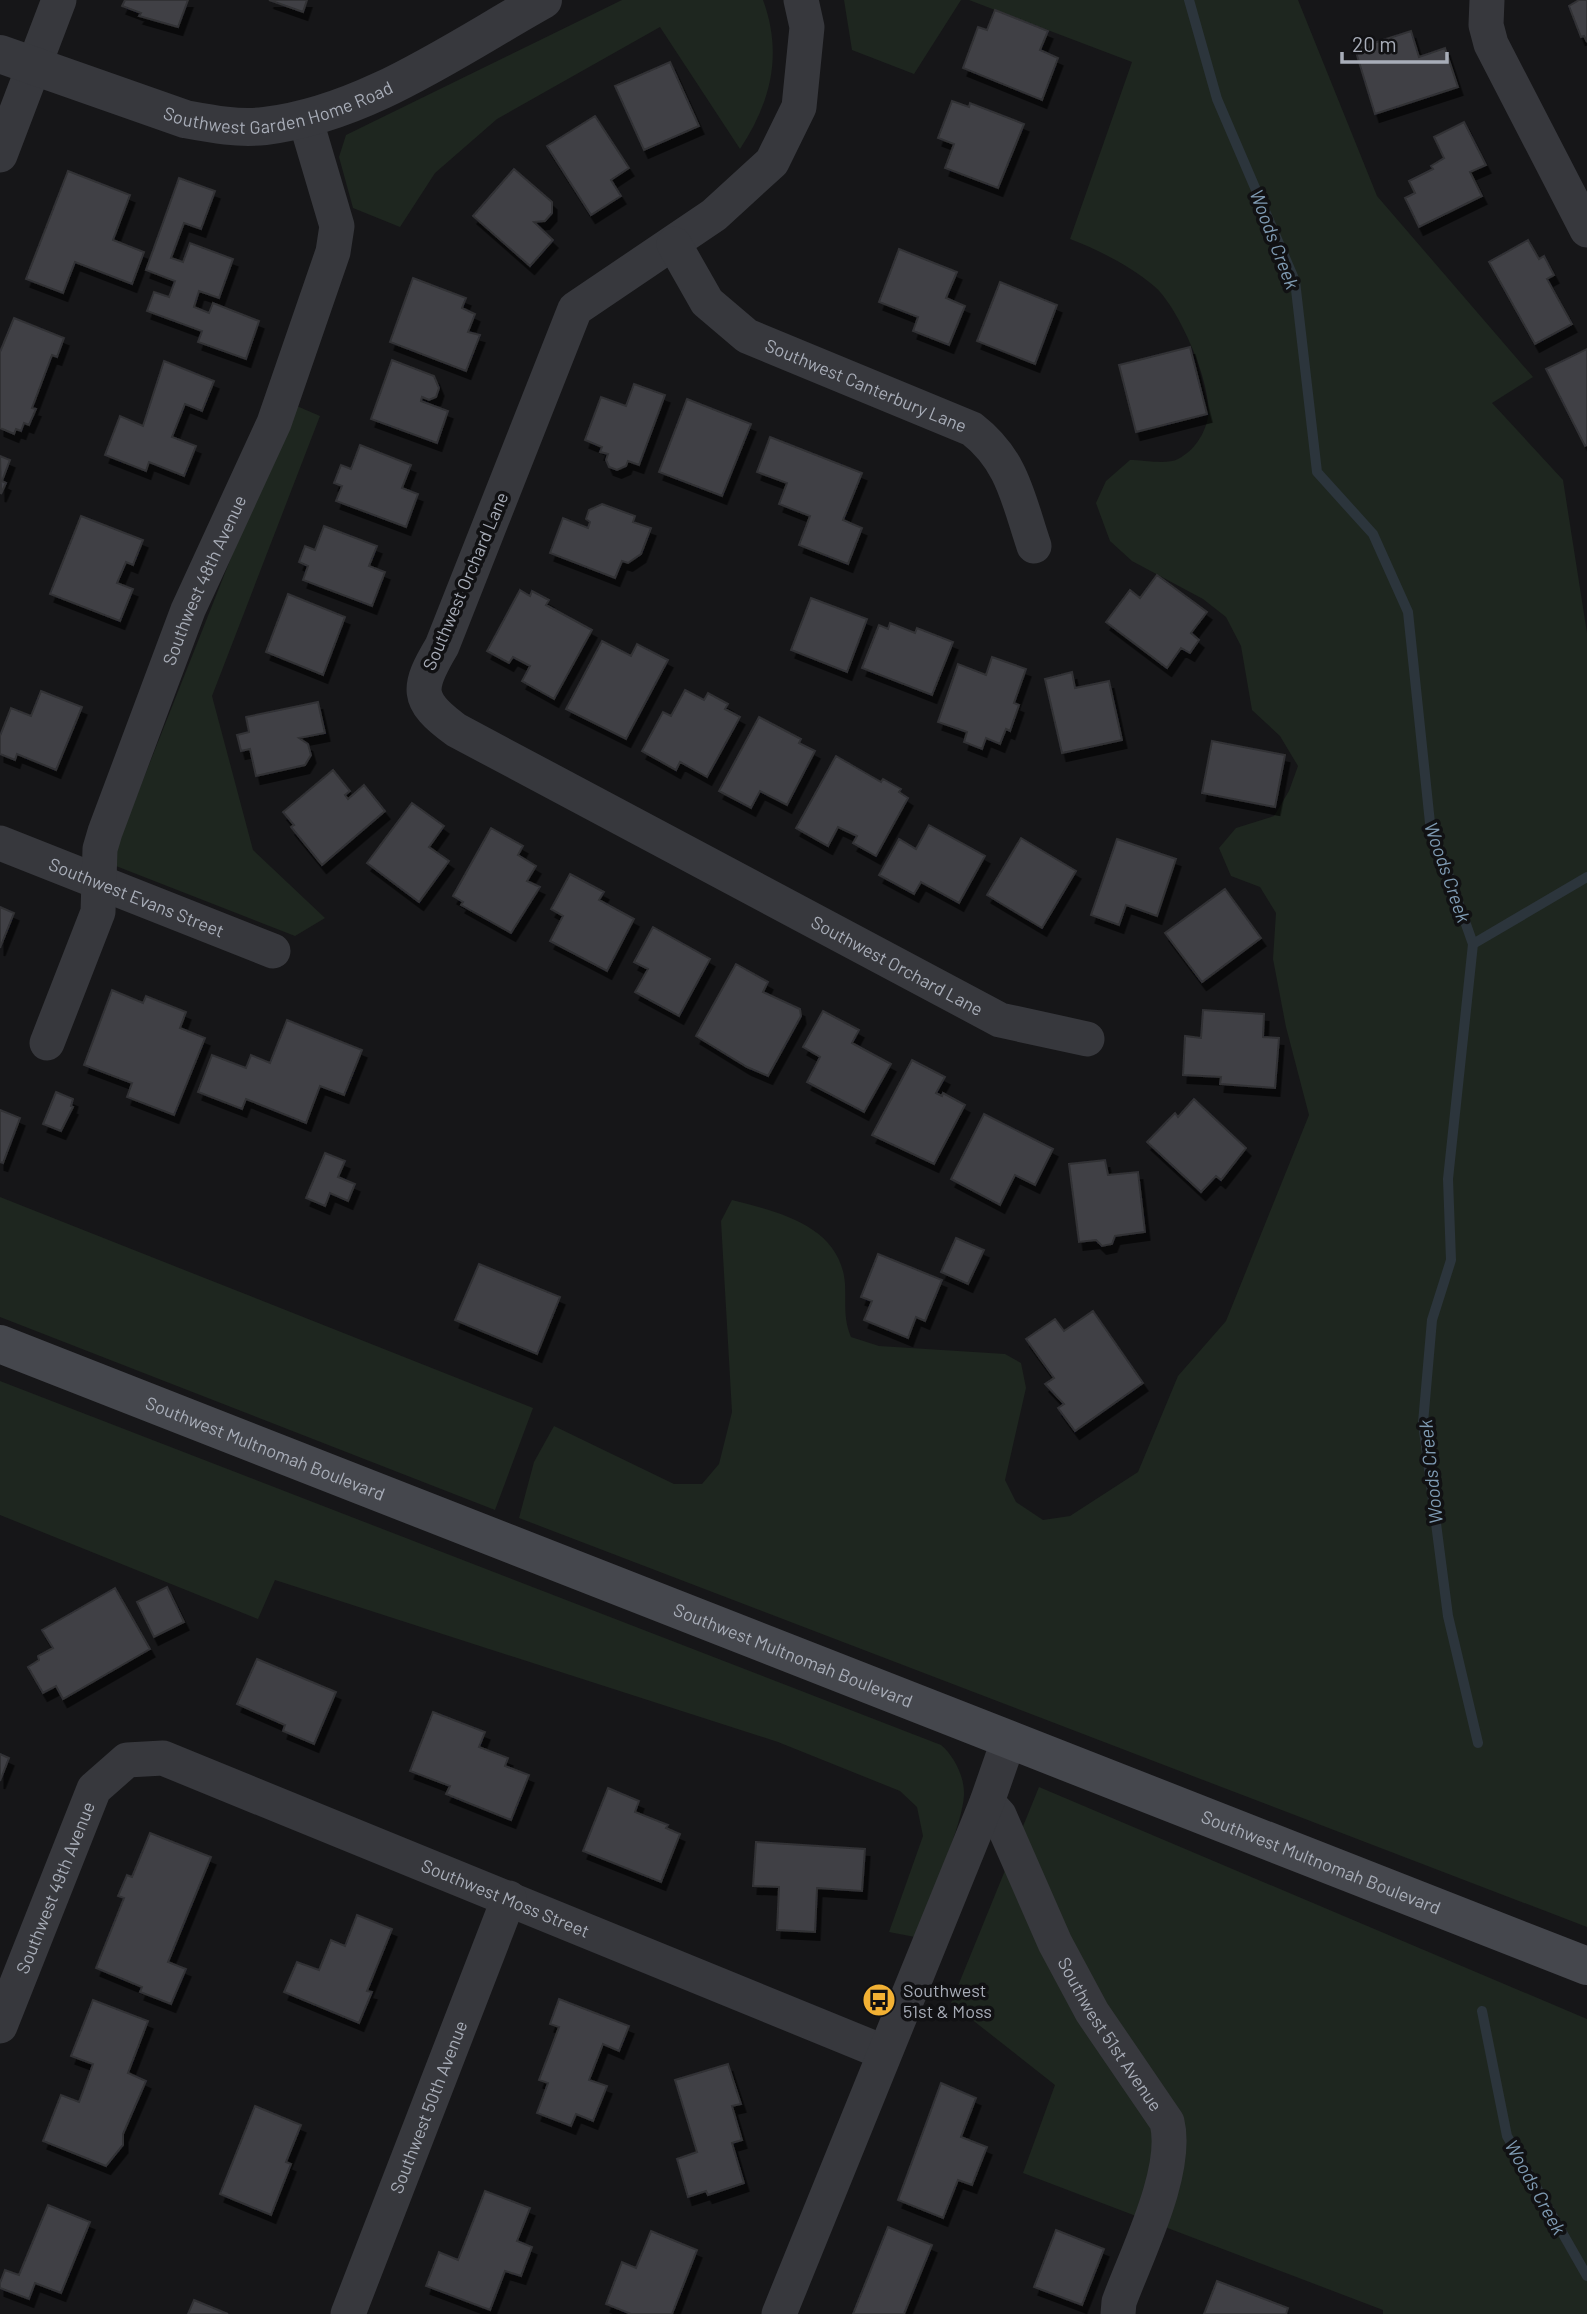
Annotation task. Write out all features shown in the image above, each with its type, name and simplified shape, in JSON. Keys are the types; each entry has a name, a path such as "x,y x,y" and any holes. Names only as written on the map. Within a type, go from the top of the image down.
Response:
{"main road":[{"name":"Southwest Multnomah Boulevard","path":"0,1344 1587,1966"}],"street":[{"path":"0,155 17,61 60,0"},
{"name":"Southwest Garden Home Road","path":"17,61 185,119 215,125 265,125 305,118 344,105 394,83 543,0"},
{"name":"Southwest Orchard Lane","path":"801,0 807,27 799,107 772,162 714,215 575,309 442,646 423,682 422,694 430,709 456,730 1000,1020 1087,1039"},
{"path":"1487,0 1486,25 1491,44 1587,230"},
{"name":"Southwest 48th Avenue","path":"47,1043 98,912 100,849 105,832 188,610 274,423 333,252 337,226 305,118"},
{"name":"Southwest Canterbury Lane","path":"674,244 707,302 747,337 972,429 993,446 1006,466 1034,546"},
{"name":"Southwest Evans Street","path":"0,843 273,951"},
{"path":"779,2314 883,2052 987,1802 1009,1739"},
{"name":"Southwest Moss Street","path":"127,1760 163,1758 883,2052"},
{"name":"Southwest 49th Avenue","path":"0,2026 94,1789 127,1760"},
{"name":"Southwest 51st Avenue","path":"987,1802 999,1815 1055,1943 1092,2012 1167,2122 1171,2138 1170,2159 1119,2302 1118,2314"},
{"name":"Southwest 50th Avenue","path":"348,2314 509,1898"}],"shaded area":[{"path":"622,0 763,0 772,39 771,77 759,113 740,149 660,27 497,119 435,173 400,227 353,208 339,157 346,135"},
{"path":"844,0 961,0 914,74 852,50"},
{"path":"969,0 1298,0 1377,196 1533,377 1492,403 1563,480 1587,633 1587,1927 519,1518 534,1462 554,1426 674,1484 702,1484 719,1464 732,1412 721,1221 732,1200 769,1210 805,1225 820,1235 832,1248 841,1264 845,1284 846,1317 851,1337 879,1346 1005,1354 1021,1363 1026,1388 1005,1480 1016,1502 1043,1520 1070,1516 1138,1472 1178,1376 1226,1321 1309,1115 1286,1027 1273,959 1276,913 1260,887 1231,876 1219,848 1236,828 1274,816 1289,791 1298,766 1280,736 1252,710 1241,646 1226,617 1203,599 1132,561 1110,541 1096,503 1106,481 1130,460 1168,462 1184,456 1198,441 1208,417 1205,386 1192,347 1163,296 1125,265 1070,239 1132,62"},
{"path":"292,404 320,416 212,696 253,850 325,918 295,936 116,866 116,848"},
{"path":"0,1197 533,1408 495,1510 0,1317"},
{"path":"0,1381 941,1745 960,1773 964,1793 952,1843 915,1937 889,1932 923,1836 917,1807 900,1791 778,1742 275,1580 258,1619 0,1515"},
{"path":"1039,1787 1587,2019 1587,2314 1383,2314 1383,2310 1023,2173 1055,2085 951,2003"}],"building":[{"path":"125,0 188,0 178,27 139,16 141,13 122,6"},
{"path":"269,0 307,0 303,12"},
{"path":"1579,0 1587,0 1587,42 1584,36 1581,37 1569,6"},
{"path":"995,10 1048,31 1040,50 1058,58 1042,100 963,68 978,27 987,30"},
{"path":"1411,31 1419,57 1445,48 1458,87 1375,114 1355,49"},
{"path":"670,62 699,126 644,150 615,86"},
{"path":"952,101 969,107 970,103 1024,124 998,188 945,168 954,144 938,138"},
{"path":"595,116 629,168 611,180 621,196 591,215 547,146"},
{"path":"1464,122 1486,165 1470,172 1482,196 1419,227 1405,198 1415,193 1409,181 1433,169 1431,166 1444,158 1434,137"},
{"path":"514,169 552,202 552,213 545,221 534,222 553,240 530,266 473,216"},
{"path":"68,171 130,195 113,240 144,252 132,284 75,262 63,293 26,279"},
{"path":"179,178 215,191 201,229 184,223 171,258 183,262 190,243 233,259 219,298 199,291 194,307 209,313 213,303 259,321 246,359 198,342 202,331 147,311 154,292 169,297 175,281 146,270"},
{"path":"1528,240 1539,259 1544,256 1554,275 1547,279 1572,324 1535,344 1489,262"},
{"path":"899,249 957,272 946,298 965,306 949,345 913,331 918,317 879,302"},
{"path":"413,278 466,298 462,308 475,314 468,332 480,335 466,371 390,342"},
{"path":"1000,282 1057,305 1035,364 977,341"},
{"path":"14,318 64,338 57,357 52,355 32,408 36,409 29,425 24,423 21,431 16,429 14,434 0,428 0,352"},
{"path":"1190,347 1207,414 1136,432 1119,365"},
{"path":"1587,349 1587,445 1585,446 1546,369"},
{"path":"392,360 434,376 439,388 436,397 429,400 422,397 421,401 448,411 437,443 371,419"},
{"path":"164,361 214,381 202,411 185,404 172,437 196,446 184,476 149,462 146,471 105,455 120,416 143,426"},
{"path":"634,384 665,395 639,465 628,461 626,466 617,470 609,467 606,460 608,454 600,452 602,447 585,440 601,397 626,406"},
{"path":"687,399 751,424 722,496 659,472"},
{"path":"770,437 862,473 843,520 862,528 848,564 799,545 810,516 779,504 787,483 757,472"},
{"path":"360,445 411,465 402,488 418,494 406,527 336,501 342,486 334,483 341,465 351,469"},
{"path":"0,456 10,460 2,481 6,483 1,494"},
{"path":"602,504 635,516 633,522 651,528 641,554 628,563 622,561 615,578 550,553 563,518 588,528 590,522 586,519 589,510"},
{"path":"81,516 143,540 133,565 126,562 117,583 133,589 120,621 50,594"},
{"path":"324,526 377,546 369,566 385,572 372,606 303,580 308,566 299,562 305,546 315,550"},
{"path":"1157,575 1207,612 1191,633 1199,640 1190,653 1181,648 1167,668 1106,622 1130,590 1140,598"},
{"path":"520,590 530,596 532,591 549,600 546,605 592,630 554,699 522,681 530,666 513,657 509,663 487,651"},
{"path":"288,594 345,617 323,675 266,652"},
{"path":"811,598 867,619 847,672 791,650"},
{"path":"890,623 915,633 917,628 953,642 932,695 862,668 879,625 888,629"},
{"path":"602,641 631,656 637,644 668,660 626,739 566,709"},
{"path":"992,657 1026,669 1014,703 1019,705 1010,731 1006,729 1000,744 986,738 982,749 964,742 967,732 938,722 958,664 986,675"},
{"path":"1072,672 1075,688 1109,681 1122,740 1062,753 1045,679"},
{"path":"685,690 704,700 708,693 728,704 725,709 740,717 707,777 680,762 676,770 642,751 663,712 671,716"},
{"path":"41,691 82,707 56,770 17,754 15,760 0,754 0,736 11,708 31,716"},
{"path":"318,702 325,733 299,738 308,744 311,755 305,765 256,776 250,749 241,751 237,735 249,732 246,717"},
{"path":"759,717 801,739 799,743 815,751 787,805 760,791 751,808 719,791"},
{"path":"1212,741 1285,755 1275,807 1202,793"},
{"path":"836,756 881,782 883,779 901,789 899,792 908,798 876,856 853,843 857,836 838,827 828,846 796,828"},
{"path":"333,770 350,791 345,795 348,799 364,785 385,811 322,865 291,827 294,825 283,812"},
{"path":"412,803 444,826 429,847 449,861 419,902 367,863"},
{"path":"929,825 985,856 959,903 921,882 914,894 879,875 899,839 916,849"},
{"path":"491,828 523,846 518,855 536,866 527,881 540,887 511,933 461,905 463,902 453,896"},
{"path":"1021,838 1076,871 1042,928 987,895"},
{"path":"1117,839 1176,859 1157,916 1126,905 1119,925 1091,915"},
{"path":"570,874 604,892 599,900 634,919 607,971 550,941 563,916 551,909"},
{"path":"1225,889 1261,938 1202,982 1165,933"},
{"path":"0,907 14,913 0,948"},
{"path":"653,927 710,959 679,1016 635,992 648,969 634,962"},
{"path":"736,964 768,982 763,992 800,1009 801,1016 768,1076 747,1067 696,1036"},
{"path":"112,990 143,1003 146,996 186,1012 180,1028 205,1038 174,1115 127,1097 132,1083 84,1065"},
{"path":"1203,1010 1264,1014 1263,1037 1279,1038 1275,1088 1220,1084 1221,1077 1183,1075 1185,1036 1201,1038"},
{"path":"823,1011 859,1030 852,1043 891,1064 864,1112 807,1082 820,1057 803,1047"},
{"path":"287,1020 362,1050 344,1095 320,1086 306,1123 246,1099 242,1109 198,1092 212,1055 246,1068 251,1055 270,1063"},
{"path":"912,1060 945,1077 936,1093 942,1096 943,1093 965,1105 934,1164 872,1135"},
{"path":"56,1092 73,1099 73,1107 61,1131 43,1124"},
{"path":"1194,1099 1246,1148 1221,1180 1216,1176 1201,1192 1147,1142 1175,1113 1178,1117"},
{"path":"0,1110 20,1118 3,1163 0,1162"},
{"path":"984,1114 1053,1149 1035,1185 1015,1175 1000,1205 951,1179"},
{"path":"325,1153 345,1161 338,1177 355,1184 348,1201 330,1193 325,1206 306,1198"},
{"path":"1105,1160 1108,1175 1138,1172 1145,1232 1115,1236 1112,1244 1102,1246 1096,1240 1079,1242 1069,1164"},
{"path":"956,1238 984,1250 968,1284 941,1272"},
{"path":"878,1254 942,1280 925,1321 916,1317 908,1338 864,1320 872,1301 861,1297"},
{"path":"479,1264 560,1297 537,1354 455,1320"},
{"path":"1093,1311 1143,1383 1075,1431 1058,1408 1064,1404 1045,1384 1054,1378 1026,1339 1055,1319 1064,1331"},
{"path":"167,1587 184,1622 154,1637 137,1602"},
{"path":"115,1588 150,1649 63,1699 56,1686 43,1693 28,1667 39,1660 38,1656 53,1648 42,1630"},
{"path":"257,1659 336,1692 314,1744 283,1731 285,1725 237,1704"},
{"path":"433,1712 485,1732 479,1747 508,1758 505,1766 529,1775 511,1820 446,1794 450,1786 410,1771"},
{"path":"0,1754 9,1758 0,1781"},
{"path":"608,1788 639,1801 635,1812 668,1825 666,1828 680,1834 661,1882 583,1851"},
{"path":"150,1833 211,1857 168,1962 186,1969 171,2004 140,1992 142,1987 96,1968 124,1898 118,1896 127,1875 132,1877"},
{"path":"756,1842 865,1849 862,1891 817,1888 815,1932 777,1930 779,1887 753,1886"},
{"path":"357,1915 392,1929 367,1991 372,1992 359,2023 284,1992 297,1962 319,1970 331,1940 345,1946"},
{"path":"559,1999 629,2026 619,2051 603,2044 589,2080 607,2086 593,2121 576,2114 571,2126 537,2113 548,2083 539,2080 559,2027 550,2024"},
{"path":"93,2000 148,2021 128,2073 146,2081 123,2134 123,2145 106,2166 43,2141 61,2095 79,2102 93,2064 71,2056"},
{"path":"728,2064 741,2104 732,2106 742,2140 732,2143 744,2183 708,2195 706,2191 688,2197 677,2159 697,2152 675,2080"},
{"path":"941,2083 976,2098 961,2137 987,2147 972,2185 958,2180 943,2218 898,2200"},
{"path":"255,2106 301,2125 286,2162 291,2164 271,2215 220,2194"},
{"path":"485,2191 530,2208 517,2241 532,2247 521,2276 505,2271 490,2310 426,2286 439,2252 458,2260"},
{"path":"48,2205 90,2222 61,2293 35,2283 29,2299 0,2288 0,2283 5,2270 19,2275"},
{"path":"888,2227 932,2245 904,2314 853,2314"},
{"path":"1056,2230 1104,2249 1082,2305 1034,2287"},
{"path":"651,2231 697,2250 672,2314 631,2314 606,2304 622,2262 636,2268"},
{"path":"1217,2281 1288,2308 1286,2314 1204,2314"},
{"path":"194,2300 228,2314 188,2314"}],"waterway":[{"name":"Woods Creek","path":"1189,0 1217,99 1295,281 1317,472 1373,534 1408,612 1430,823 1473,944 1448,1179 1451,1260 1432,1320 1423,1423 1448,1616 1478,1743"},
{"path":"1473,944 1587,877"},
{"name":"Woods Creek","path":"1482,2011 1507,2136 1587,2276"}],"place":[{"name":"Southwest 51st & Moss","path":"879,2000"}]}
